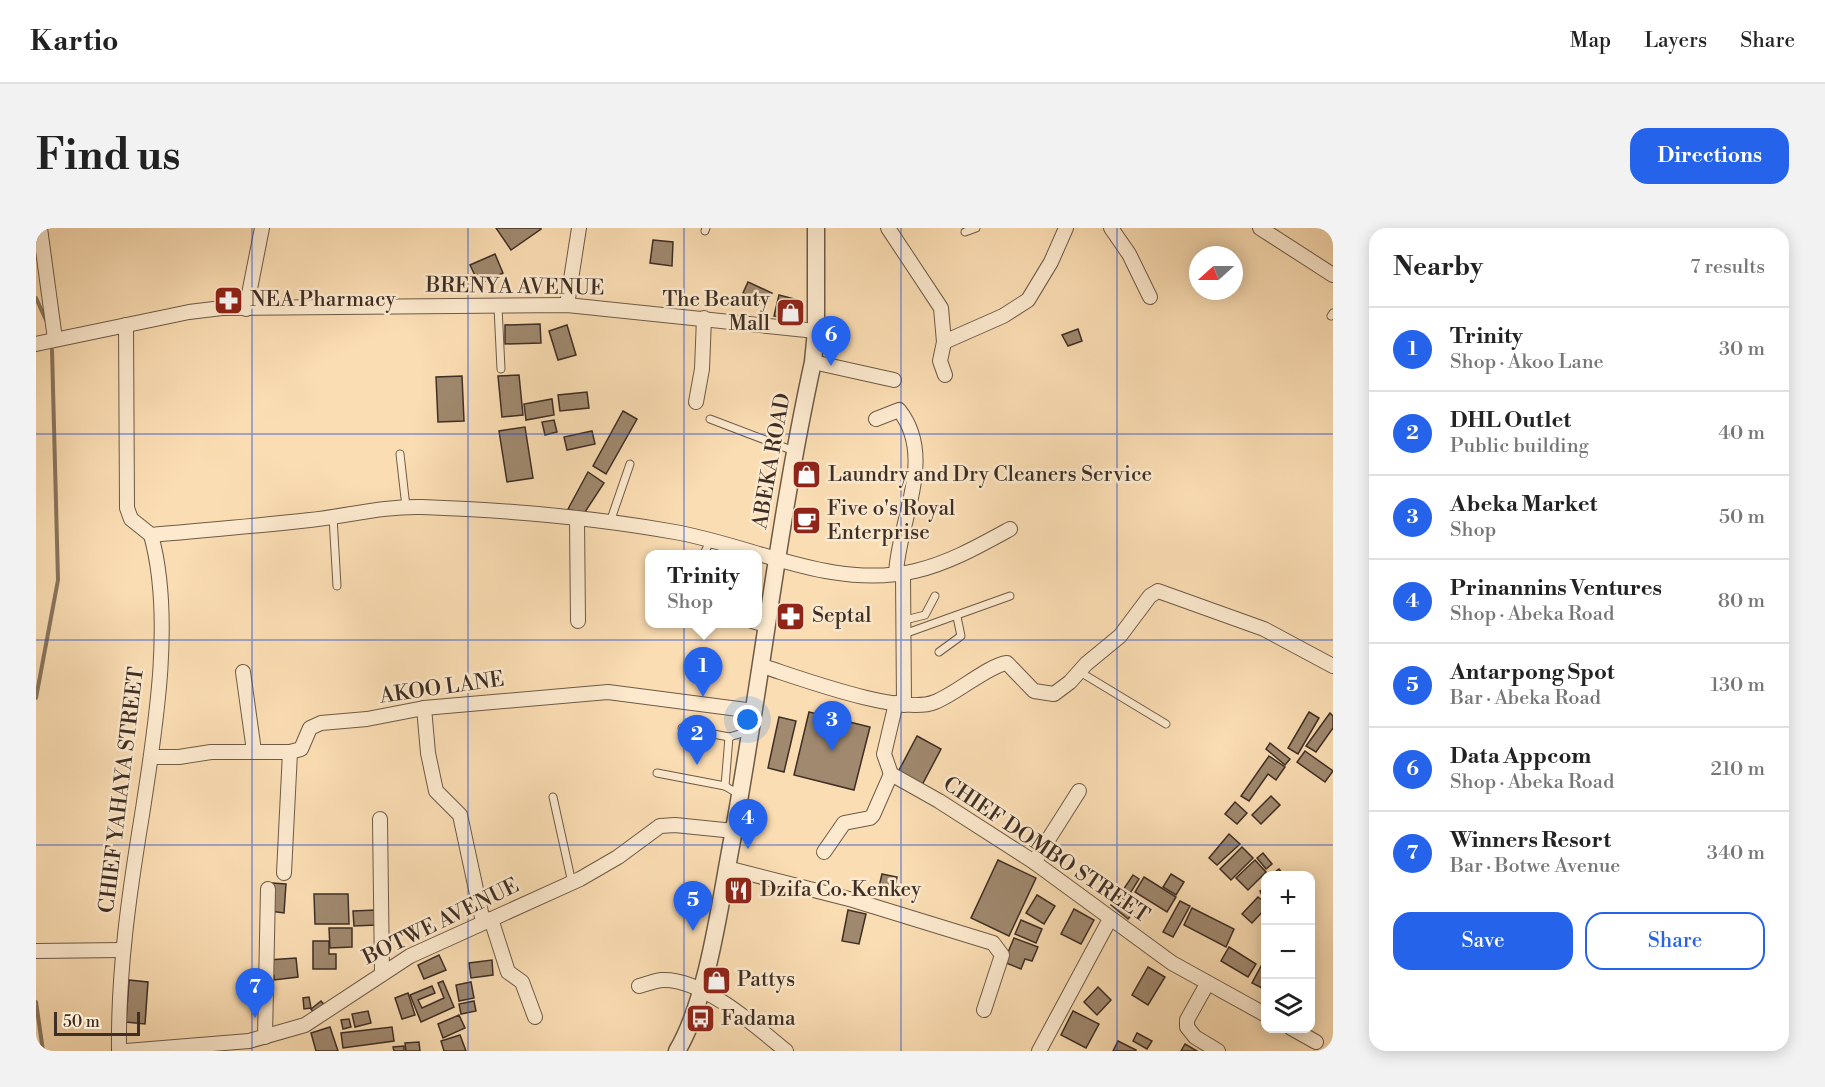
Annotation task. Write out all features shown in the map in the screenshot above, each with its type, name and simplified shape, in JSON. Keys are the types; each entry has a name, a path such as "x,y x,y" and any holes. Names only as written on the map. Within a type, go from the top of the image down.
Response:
{"street":[{"path":"40,228 55,339"},
{"path":"246,309 262,228"},
{"path":"567,305 579,228"},
{"name":"ABEKA ROAD","path":"677,1051 701,990 734,831 762,666 768,630 768,601 778,560 813,362 816,331 816,228"},
{"path":"888,228 941,308 944,342 940,361 945,375"},
{"path":"944,342 1003,316 1028,300 1051,262 1066,228"},
{"path":"1112,228 1129,254 1150,297"},
{"path":"1260,228 1333,275"},
{"name":"BRENYA AVENUE","path":"36,344 189,312 246,309 567,305 816,331"},
{"path":"696,402 704,318"},
{"path":"126,325 127,508 131,519 151,535 333,517 363,510 406,507 610,522 677,532 742,550"},
{"path":"813,362 894,380"},
{"path":"824,852 844,823 870,818 873,815 891,774 884,754 900,704 905,627 897,546 916,465 915,443 899,410 876,419"},
{"path":"577,519 578,621"},
{"path":"762,556 851,574 900,573 951,559 1010,529"},
{"name":"CHIEF YAHAYA STREET","path":"119,1051 118,997 151,757 160,648 158,567 151,535"},
{"path":"762,666 822,685 900,704 921,706 941,700 1007,663 1034,691 1045,695 1053,694 1128,627 1150,596 1158,591 1216,614 1264,629 1333,666"},
{"path":"243,672 254,751"},
{"name":"AKOO LANE","path":"290,752 301,749 307,733 316,725 367,719 424,708 608,692 754,711"},
{"path":"424,708 428,753 436,790 460,815 487,921 508,972 522,982 534,1017"},
{"path":"151,757 179,758 211,752 290,752 284,873"},
{"name":"CHIEF DOMBO STREET","path":"891,774 939,801 1034,862 1172,963 1261,1012"},
{"path":"1034,862 1079,791"},
{"path":"380,819 382,974"},
{"name":"BOTWE AVENUE","path":"126,1051 145,1048 214,1046 266,1037 305,1025 410,956 572,883 618,857 660,826 675,825 734,831"},
{"path":"727,868 853,900 993,943 1000,948 1002,955 984,1010"},
{"path":"266,1037 267,889"},
{"path":"1039,1051 1110,919"},
{"path":"36,951 123,950"},
{"path":"639,986 661,980 701,990 752,1023 786,1051"},
{"path":"1207,984 1187,1020 1187,1027 1194,1036 1218,1051"},
{"path":"1299,1033 1316,1042"}],"lane":[{"path":"965,232 976,228"},
{"path":"498,307 501,369"},
{"path":"710,419 797,452"},
{"path":"400,454 406,507"},
{"path":"610,522 630,464"},
{"path":"333,517 337,586"},
{"path":"706,550 710,541"},
{"path":"905,627 925,615 935,596"},
{"path":"905,627 957,617 1010,596"},
{"path":"939,652 961,636 957,617"},
{"path":"762,628 768,630"},
{"path":"1080,672 1166,724"},
{"path":"682,728 729,737 751,731"},
{"path":"725,786 729,737"},
{"path":"657,773 725,786 740,795"},
{"path":"553,797 572,883"}],"building":[{"path":"496,228 541,228 541,229 511,250"},
{"path":"653,240 673,242 672,266 650,263"},
{"path":"495,254 503,273 479,284 470,265"},
{"path":"748,282 772,293 767,304 743,293"},
{"path":"779,295 802,301 798,315 788,319 774,316"},
{"path":"540,324 541,343 505,344 505,325"},
{"path":"567,325 576,355 558,360 549,331"},
{"path":"1078,329 1082,341 1068,346 1062,335"},
{"path":"519,375 523,415 502,417 498,376"},
{"path":"462,376 464,421 438,422 436,377"},
{"path":"587,392 589,408 560,411 558,395"},
{"path":"552,399 554,415 526,420 524,404"},
{"path":"623,411 637,419 606,474 593,466"},
{"path":"554,420 557,432 545,435 542,422"},
{"path":"525,427 533,478 507,482 499,431"},
{"path":"592,431 595,444 567,450 564,437"},
{"path":"588,472 604,483 583,515 568,509"},
{"path":"809,712 870,727 854,790 794,775"},
{"path":"1309,712 1319,718 1298,754 1288,748"},
{"path":"1330,713 1333,716 1333,728 1316,752 1306,746"},
{"path":"779,717 796,721 784,772 768,768"},
{"path":"917,736 941,749 921,787 897,774"},
{"path":"1270,743 1290,759 1285,765 1266,749"},
{"path":"1305,751 1333,771 1325,782 1297,762"},
{"path":"1269,756 1285,767 1276,780 1268,774 1249,801 1241,796"},
{"path":"1271,796 1280,805 1261,824 1252,815"},
{"path":"1235,802 1247,813 1237,824 1225,814"},
{"path":"1229,834 1240,844 1217,865 1209,858"},
{"path":"1242,847 1253,858 1231,880 1220,869"},
{"path":"1263,853 1272,864 1266,869 1257,858"},
{"path":"998,860 1036,878 1009,936 971,918"},
{"path":"1255,860 1265,871 1261,871 1261,877 1248,890 1236,878"},
{"path":"882,874 897,877 893,895 878,891"},
{"path":"1171,874 1184,882 1176,895 1163,887"},
{"path":"1133,875 1139,879 1126,900 1119,896"},
{"path":"1144,877 1176,897 1167,912 1135,892"},
{"path":"272,883 286,884 284,913 270,911"},
{"path":"314,894 348,894 349,924 315,924"},
{"path":"1037,895 1055,906 1044,924 1026,913"},
{"path":"1258,897 1261,899 1261,913 1252,923 1242,914"},
{"path":"1117,898 1134,912 1128,919 1111,905"},
{"path":"1180,901 1190,906 1173,937 1163,932"},
{"path":"1192,908 1234,929 1226,947 1184,925"},
{"path":"1074,909 1094,920 1081,944 1061,934"},
{"path":"376,910 377,925 354,926 353,911"},
{"path":"848,910 866,914 859,944 842,941"},
{"path":"1021,920 1042,929 1036,943 1015,934"},
{"path":"329,928 352,928 352,947 330,948"},
{"path":"1014,938 1038,947 1032,961 1025,959 1021,969 1004,962"},
{"path":"313,941 329,941 329,954 336,954 336,969 313,969"},
{"path":"1229,947 1256,964 1248,977 1221,961"},
{"path":"439,955 446,970 424,979 418,965"},
{"path":"296,958 298,977 274,980 274,976 269,977 268,960"},
{"path":"492,960 493,975 471,978 469,963"},
{"path":"1261,966 1261,988 1252,983"},
{"path":"1148,967 1165,977 1148,1005 1132,995"},
{"path":"129,980 148,982 145,1024 126,1022"},
{"path":"443,981 454,1007 421,1022 410,995 432,986 435,993 418,1000 422,1008 444,998 438,983"},
{"path":"471,982 474,998 459,1001 456,985"},
{"path":"1098,987 1111,1000 1097,1015 1084,1002"},
{"path":"408,993 415,1015 402,1019 395,998"},
{"path":"309,997 311,1008 304,1009 303,998"},
{"path":"321,1001 325,1006 315,1014 311,1009"},
{"path":"474,1001 476,1011 461,1014 459,1004"},
{"path":"368,1011 371,1023 355,1027 352,1014"},
{"path":"1073,1011 1099,1024 1086,1048 1061,1035"},
{"path":"459,1015 465,1028 443,1038 438,1024"},
{"path":"349,1019 351,1027 343,1029 341,1020"},
{"path":"330,1027 338,1051 316,1051 311,1033"},
{"path":"392,1027 394,1041 343,1048 341,1033"},
{"path":"1137,1033 1152,1041 1147,1049 1133,1041"},
{"path":"460,1035 466,1051 444,1051 441,1041"},
{"path":"1118,1041 1136,1050 1136,1051 1113,1051"},
{"path":"419,1042 420,1051 406,1051 405,1043"},
{"path":"1185,1044 1197,1051 1181,1051"},
{"path":"404,1046 404,1051 394,1051 393,1047"}],"waterway":[{"path":"36,298 46,320"},
{"path":"36,698 58,580 52,350"},
{"path":"36,1002 43,1051"}],"place":[{"name":"NEA Pharmacy","path":"229,300"},
{"name":"The Beauty Mall","path":"791,312"},
{"name":"Data Appcom","path":"831,366"},
{"name":"Laundry and Dry Cleaners Service","path":"807,475"},
{"name":"Five o's Royal Enterprise","path":"806,521"},
{"name":"Septal","path":"791,616"},
{"name":"Trinity","path":"703,697"},
{"name":"Abeka Market","path":"832,751"},
{"name":"DHL Outlet","path":"697,765"},
{"name":"Prinannins Ventures","path":"748,849"},
{"name":"Dzifa Co. Kenkey","path":"739,890"},
{"name":"Antarpong Spot","path":"693,931"},
{"name":"Pattys","path":"716,980"},
{"name":"Winners Resort","path":"255,1018"},
{"name":"Fadama","path":"700,1019"}]}
